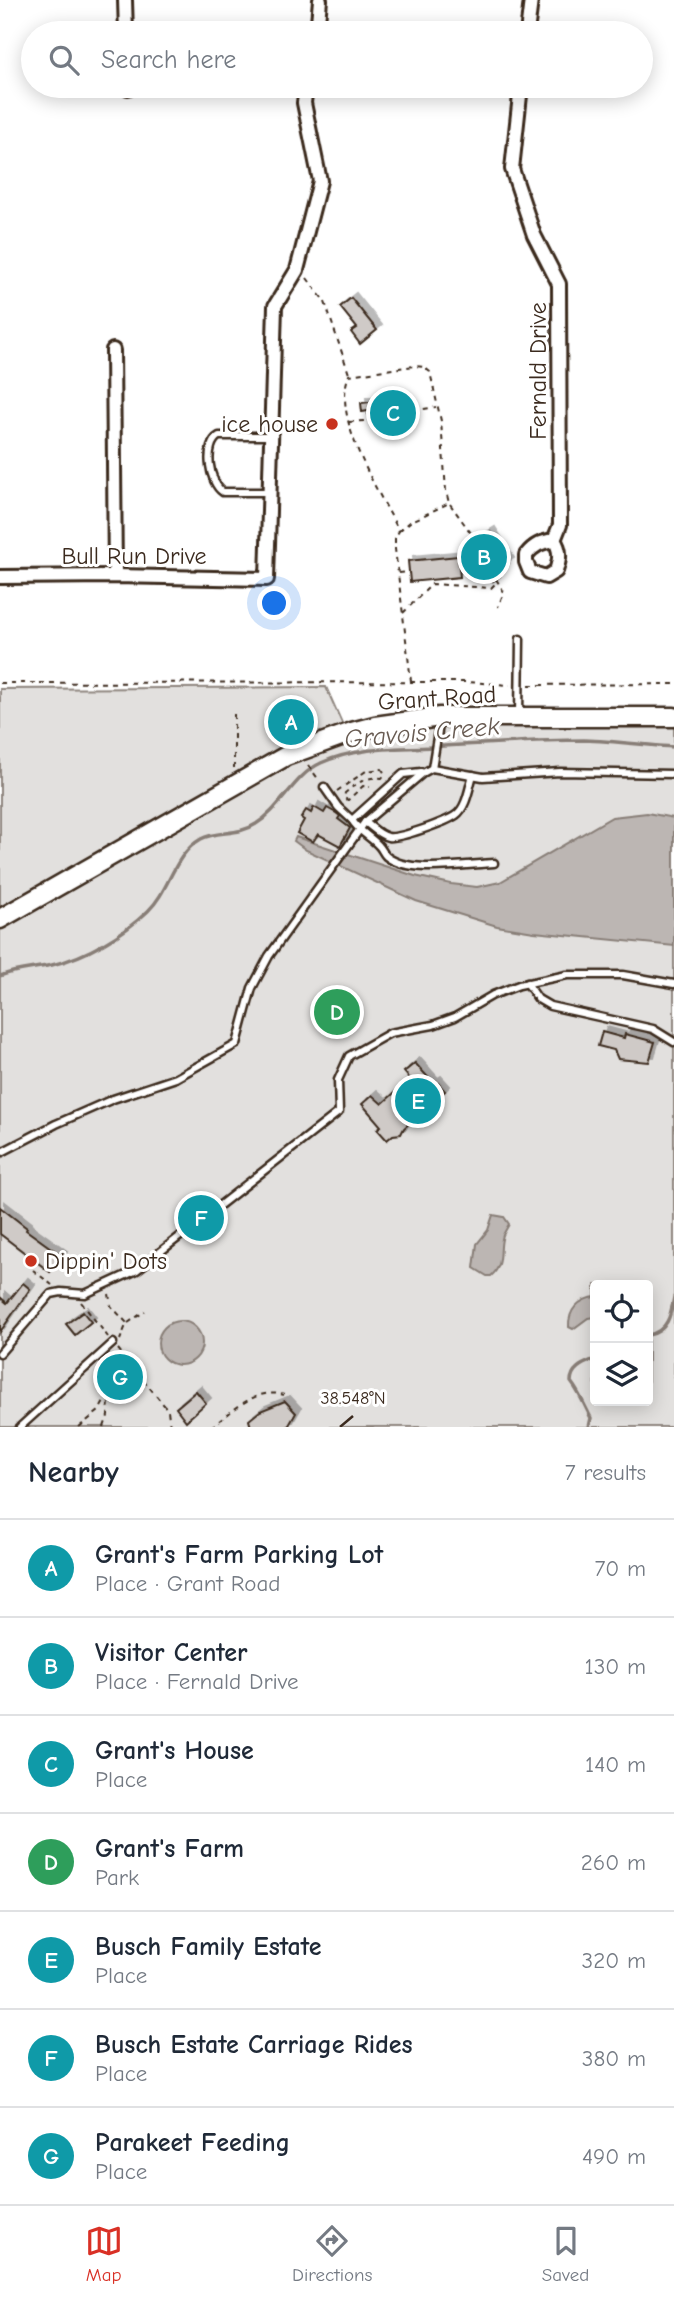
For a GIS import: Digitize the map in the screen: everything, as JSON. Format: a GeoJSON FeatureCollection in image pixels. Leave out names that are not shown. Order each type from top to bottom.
{"type":"FeatureCollection","features":[{"type":"Feature","properties":{"kind":"street"},"geometry":{"type":"LineString","coordinates":[[125,0],[126,21]]}},
{"type":"Feature","properties":{"kind":"street"},"geometry":{"type":"LineString","coordinates":[[318,21],[320,0]]}},
{"type":"Feature","properties":{"kind":"street"},"geometry":{"type":"LineString","coordinates":[[528,21],[531,0]]}},
{"type":"Feature","properties":{"kind":"street"},"geometry":{"type":"LineString","coordinates":[[270,492],[275,306],[297,271],[320,181],[305,98]]}},
{"type":"Feature","properties":{"kind":"street","name":"Fernald Drive"},"geometry":{"type":"LineString","coordinates":[[520,98],[512,169],[534,235],[559,284],[560,525],[554,540]]}},
{"type":"Feature","properties":{"kind":"street"},"geometry":{"type":"LineString","coordinates":[[113,350],[115,576]]}},
{"type":"Feature","properties":{"kind":"street","name":"Bull Run Drive"},"geometry":{"type":"LineString","coordinates":[[0,576],[267,579],[270,492]]}},
{"type":"Feature","properties":{"kind":"street","name":"Grant Road"},"geometry":{"type":"LineString","coordinates":[[0,919],[286,756],[325,740],[374,726],[439,726],[519,718],[674,717]]}},
{"type":"Feature","properties":{"kind":"lane"},"geometry":{"type":"LineString","coordinates":[[270,492],[223,492],[212,481],[210,462],[211,444],[213,439],[219,436],[271,436]]}},
{"type":"Feature","properties":{"kind":"lane"},"geometry":{"type":"LineString","coordinates":[[519,718],[520,639]]}},
{"type":"Feature","properties":{"kind":"lane"},"geometry":{"type":"LineString","coordinates":[[0,1153],[113,1099],[176,1078],[237,1044],[252,988],[269,956],[365,822],[402,789],[429,770],[435,755],[439,726]]}},
{"type":"Feature","properties":{"kind":"lane"},"geometry":{"type":"LineString","coordinates":[[352,820],[403,774],[429,770],[483,777],[560,772],[674,774]]}},
{"type":"Feature","properties":{"kind":"lane"},"geometry":{"type":"LineString","coordinates":[[365,822],[386,836],[394,837],[414,833],[456,815],[463,806],[473,775]]}},
{"type":"Feature","properties":{"kind":"lane"},"geometry":{"type":"LineString","coordinates":[[324,787],[358,831],[379,846],[386,857],[414,866],[441,868],[495,863]]}},
{"type":"Feature","properties":{"kind":"lane"},"geometry":{"type":"LineString","coordinates":[[0,1353],[51,1294],[85,1294],[137,1270],[339,1112],[338,1080],[349,1056],[390,1033],[433,1025],[455,1017],[493,995],[527,983],[567,975],[623,975],[674,984]]}},
{"type":"Feature","properties":{"kind":"lane"},"geometry":{"type":"LineString","coordinates":[[527,983],[538,999],[550,1006],[653,1029],[674,1042]]}},
{"type":"Feature","properties":{"kind":"lane"},"geometry":{"type":"LineString","coordinates":[[20,1427],[113,1343]]}},
{"type":"Feature","properties":{"kind":"path"},"geometry":{"type":"LineString","coordinates":[[297,271],[308,279],[325,302],[349,375],[344,388],[353,439],[399,531]]}},
{"type":"Feature","properties":{"kind":"path"},"geometry":{"type":"LineString","coordinates":[[349,375],[414,366],[430,372],[441,421],[449,503],[476,540]]}},
{"type":"Feature","properties":{"kind":"path"},"geometry":{"type":"LineString","coordinates":[[404,412],[437,407]]}},
{"type":"Feature","properties":{"kind":"path"},"geometry":{"type":"LineString","coordinates":[[367,414],[373,414],[383,420]]}},
{"type":"Feature","properties":{"kind":"path"},"geometry":{"type":"LineString","coordinates":[[349,422],[389,419]]}},
{"type":"Feature","properties":{"kind":"path"},"geometry":{"type":"LineString","coordinates":[[411,682],[395,549],[396,538],[399,531],[410,522],[449,503]]}},
{"type":"Feature","properties":{"kind":"path"},"geometry":{"type":"LineString","coordinates":[[459,566],[468,566]]}},
{"type":"Feature","properties":{"kind":"path"},"geometry":{"type":"LineString","coordinates":[[398,573],[409,572]]}},
{"type":"Feature","properties":{"kind":"path"},"geometry":{"type":"LineString","coordinates":[[403,614],[432,584],[491,588],[497,580],[504,592],[498,607]]}},
{"type":"Feature","properties":{"kind":"path"},"geometry":{"type":"LineString","coordinates":[[0,683],[468,682],[513,685]]}},
{"type":"Feature","properties":{"kind":"path"},"geometry":{"type":"LineString","coordinates":[[529,685],[674,684]]}},
{"type":"Feature","properties":{"kind":"path"},"geometry":{"type":"LineString","coordinates":[[234,714],[235,774]]}},
{"type":"Feature","properties":{"kind":"path"},"geometry":{"type":"LineString","coordinates":[[304,759],[324,787]]}},
{"type":"Feature","properties":{"kind":"path"},"geometry":{"type":"LineString","coordinates":[[330,796],[354,777],[366,771],[382,769],[382,778],[363,779],[345,793],[344,798],[348,800],[363,786],[370,787]]}},
{"type":"Feature","properties":{"kind":"path"},"geometry":{"type":"LineString","coordinates":[[33,1270],[61,1292]]}},
{"type":"Feature","properties":{"kind":"path"},"geometry":{"type":"LineString","coordinates":[[110,1284],[108,1298],[111,1306],[127,1323]]}},
{"type":"Feature","properties":{"kind":"path"},"geometry":{"type":"LineString","coordinates":[[74,1293],[113,1343],[108,1416],[104,1427]]}},
{"type":"Feature","properties":{"kind":"path"},"geometry":{"type":"LineString","coordinates":[[145,1311],[127,1323],[124,1335],[116,1346],[168,1410],[170,1427]]}},
{"type":"Feature","properties":{"kind":"path"},"geometry":{"type":"LineString","coordinates":[[211,1427],[255,1395],[271,1391],[284,1395]]}},
{"type":"Feature","properties":{"kind":"path"},"geometry":{"type":"LineString","coordinates":[[79,1427],[99,1411],[108,1394]]}},
{"type":"Feature","properties":{"kind":"shaded area"},"geometry":{"type":"Polygon","coordinates":[[[326,687],[349,739],[423,724],[674,722],[674,1427],[0,1427],[0,689],[326,687]]]}},
{"type":"Feature","properties":{"kind":"shaded area"},"geometry":{"type":"Polygon","coordinates":[[[647,813],[674,818],[674,946],[497,926],[416,901],[306,850],[294,841],[296,837],[415,876],[477,887],[500,882],[612,817],[647,813]]]}},
{"type":"Feature","properties":{"kind":"shaded area"},"geometry":{"type":"Polygon","coordinates":[[[493,1215],[504,1217],[509,1224],[503,1235],[498,1267],[491,1276],[487,1276],[474,1268],[477,1244],[488,1230],[493,1215]]]}},
{"type":"Feature","properties":{"kind":"shaded area"},"geometry":{"type":"Polygon","coordinates":[[[590,1298],[590,1318],[573,1329],[569,1327],[570,1315],[584,1300],[590,1298]]]}},
{"type":"Feature","properties":{"kind":"shaded area"},"geometry":{"type":"Polygon","coordinates":[[[180,1321],[189,1322],[196,1327],[201,1334],[201,1352],[196,1359],[189,1364],[180,1365],[171,1364],[164,1359],[159,1352],[158,1343],[159,1334],[164,1327],[171,1322],[180,1321]]]}},
{"type":"Feature","properties":{"kind":"building"},"geometry":{"type":"Polygon","coordinates":[[[351,298],[377,330],[360,344],[351,332],[357,328],[340,307],[351,298]]]}},
{"type":"Feature","properties":{"kind":"building"},"geometry":{"type":"Polygon","coordinates":[[[402,400],[405,430],[391,432],[388,414],[381,415],[380,409],[362,412],[361,403],[402,400]]]}},
{"type":"Feature","properties":{"kind":"building"},"geometry":{"type":"Polygon","coordinates":[[[490,532],[509,563],[497,570],[500,576],[493,581],[489,575],[478,582],[459,551],[490,532]]]}},
{"type":"Feature","properties":{"kind":"building"},"geometry":{"type":"Polygon","coordinates":[[[458,556],[460,577],[410,582],[408,561],[458,556]]]}},
{"type":"Feature","properties":{"kind":"building"},"geometry":{"type":"Polygon","coordinates":[[[314,807],[324,813],[327,808],[336,813],[340,816],[338,819],[350,828],[340,846],[318,834],[313,842],[297,833],[306,810],[311,813],[314,807]]]}},
{"type":"Feature","properties":{"kind":"building"},"geometry":{"type":"Polygon","coordinates":[[[602,1032],[624,1038],[625,1034],[655,1042],[649,1062],[618,1059],[614,1050],[598,1046],[602,1032]]]}},
{"type":"Feature","properties":{"kind":"building"},"geometry":{"type":"Polygon","coordinates":[[[415,1063],[433,1083],[436,1081],[445,1091],[436,1105],[416,1106],[421,1113],[401,1134],[393,1135],[387,1140],[377,1129],[381,1126],[362,1104],[372,1095],[382,1104],[410,1079],[404,1072],[415,1063]]]}},
{"type":"Feature","properties":{"kind":"building"},"geometry":{"type":"Polygon","coordinates":[[[0,1207],[62,1256],[50,1272],[0,1234],[0,1207]]]}},
{"type":"Feature","properties":{"kind":"building"},"geometry":{"type":"Polygon","coordinates":[[[23,1283],[30,1289],[0,1332],[0,1297],[7,1303],[23,1283]]]}},
{"type":"Feature","properties":{"kind":"building"},"geometry":{"type":"Polygon","coordinates":[[[83,1312],[91,1322],[75,1335],[66,1324],[83,1312]]]}},
{"type":"Feature","properties":{"kind":"building"},"geometry":{"type":"Polygon","coordinates":[[[196,1391],[206,1403],[186,1421],[176,1408],[196,1391]]]}},
{"type":"Feature","properties":{"kind":"building"},"geometry":{"type":"Polygon","coordinates":[[[285,1401],[296,1413],[288,1427],[251,1427],[249,1420],[260,1411],[285,1401]]]}},
{"type":"Feature","properties":{"kind":"waterway","name":"Gravois Creek"},"geometry":{"type":"LineString","coordinates":[[0,976],[65,961],[116,937],[155,903],[178,863],[192,846],[207,836],[242,830],[256,824],[273,810],[311,769],[334,758],[375,750],[546,741],[584,740],[674,747]]}},
{"type":"Feature","properties":{"kind":"waterway"},"geometry":{"type":"LineString","coordinates":[[653,1334],[664,1326],[670,1316],[674,1297]]}},
{"type":"Feature","properties":{"kind":"waterway"},"geometry":{"type":"LineString","coordinates":[[589,1427],[591,1418],[571,1382],[575,1370],[590,1361]]}},
{"type":"Feature","properties":{"kind":"place","name":"Grant's House"},"geometry":{"type":"Point","coordinates":[393,413]}},
{"type":"Feature","properties":{"kind":"place","name":"ice house"},"geometry":{"type":"Point","coordinates":[332,424]}},
{"type":"Feature","properties":{"kind":"place","name":"Visitor Center"},"geometry":{"type":"Point","coordinates":[484,557]}},
{"type":"Feature","properties":{"kind":"place","name":"Grant's Farm Parking Lot"},"geometry":{"type":"Point","coordinates":[291,722]}},
{"type":"Feature","properties":{"kind":"place","name":"Grant's Farm"},"geometry":{"type":"Point","coordinates":[337,1012]}},
{"type":"Feature","properties":{"kind":"place","name":"Busch Family Estate"},"geometry":{"type":"Point","coordinates":[418,1101]}},
{"type":"Feature","properties":{"kind":"place","name":"Busch Estate Carriage Rides"},"geometry":{"type":"Point","coordinates":[201,1218]}},
{"type":"Feature","properties":{"kind":"place","name":"Dippin' Dots"},"geometry":{"type":"Point","coordinates":[31,1261]}},
{"type":"Feature","properties":{"kind":"place","name":"Parakeet Feeding"},"geometry":{"type":"Point","coordinates":[120,1377]}}]}
